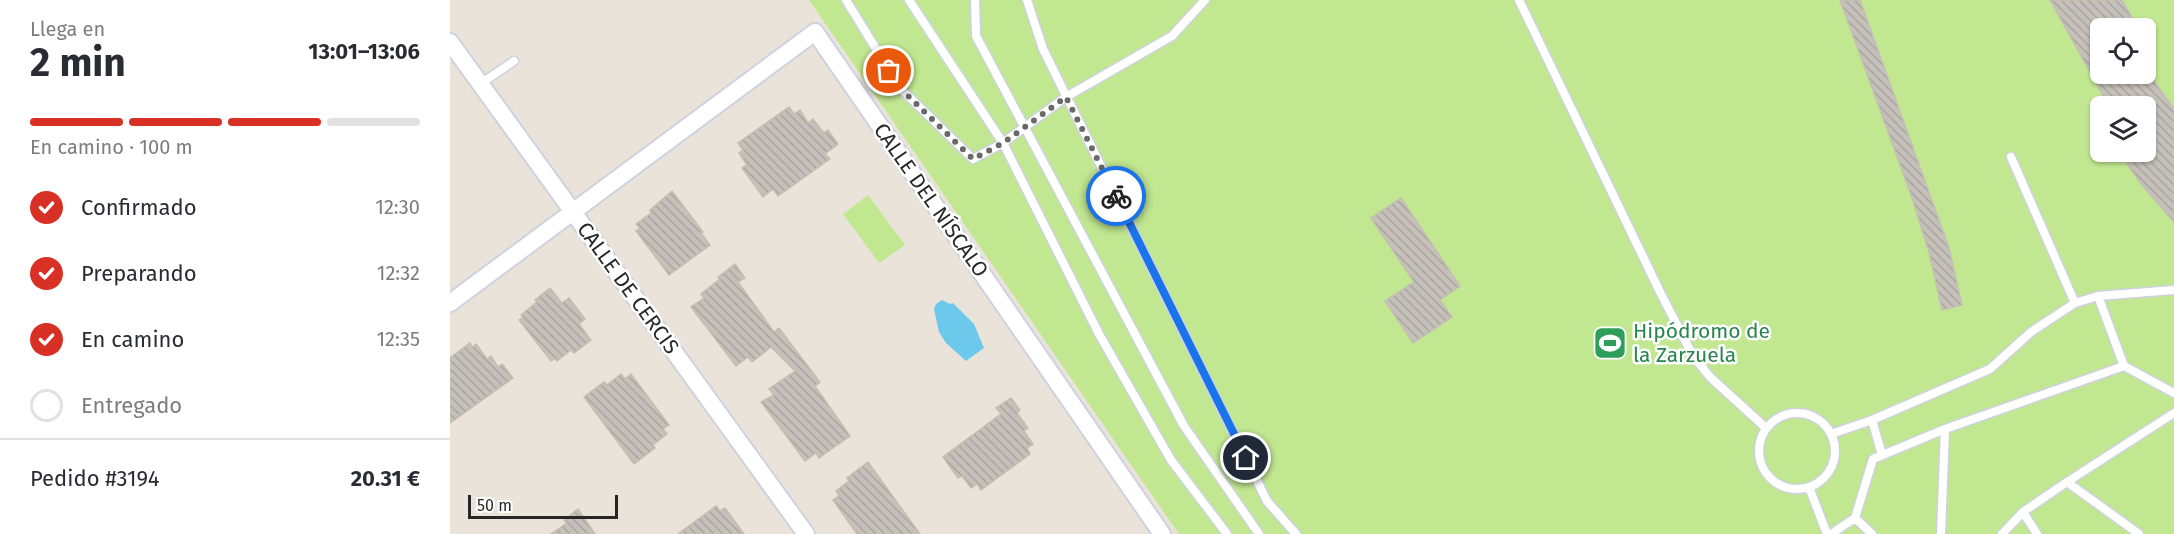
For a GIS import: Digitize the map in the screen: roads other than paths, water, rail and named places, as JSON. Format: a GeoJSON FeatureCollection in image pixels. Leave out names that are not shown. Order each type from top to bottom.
{"type":"FeatureCollection","features":[{"type":"Feature","properties":{"kind":"street","name":"CALLE DEL NÍSCALO"},"geometry":{"type":"LineString","coordinates":[[450,303],[815,32],[1162,534]]}},
{"type":"Feature","properties":{"kind":"street","name":"CALLE DE CERCIS"},"geometry":{"type":"LineString","coordinates":[[450,42],[806,534]]}},
{"type":"Feature","properties":{"kind":"lane"},"geometry":{"type":"LineString","coordinates":[[846,0],[900,88],[973,159],[1003,143],[1066,97],[1172,36],[1205,0]]}},
{"type":"Feature","properties":{"kind":"lane"},"geometry":{"type":"LineString","coordinates":[[909,0],[1003,143],[1099,334],[1171,459],[1227,534]]}},
{"type":"Feature","properties":{"kind":"lane"},"geometry":{"type":"LineString","coordinates":[[975,0],[976,36],[1184,426],[1259,534]]}},
{"type":"Feature","properties":{"kind":"lane"},"geometry":{"type":"LineString","coordinates":[[1027,0],[1043,49],[1066,97],[1268,501],[1296,534]]}},
{"type":"Feature","properties":{"kind":"lane"},"geometry":{"type":"LineString","coordinates":[[1519,0],[1693,356],[1710,377],[1766,428]]}},
{"type":"Feature","properties":{"kind":"lane"},"geometry":{"type":"LineString","coordinates":[[480,84],[514,61]]}},
{"type":"Feature","properties":{"kind":"lane"},"geometry":{"type":"LineString","coordinates":[[2011,157],[2075,303]]}},
{"type":"Feature","properties":{"kind":"lane"},"geometry":{"type":"LineString","coordinates":[[1831,434],[1872,420],[1990,369],[2031,332],[2075,303],[2098,296],[2174,290]]}},
{"type":"Feature","properties":{"kind":"lane"},"geometry":{"type":"LineString","coordinates":[[2098,296],[2124,366],[2174,393]]}},
{"type":"Feature","properties":{"kind":"lane"},"geometry":{"type":"LineString","coordinates":[[1831,534],[1856,519],[1873,459],[1945,429],[2124,366]]}},
{"type":"Feature","properties":{"kind":"lane"},"geometry":{"type":"LineString","coordinates":[[1800,412],[1818,420],[1831,434],[1834,459],[1829,471],[1820,481],[1809,487],[1795,489],[1781,486],[1770,478],[1762,467],[1758,454],[1760,440],[1766,428],[1775,419],[1800,412]]}},
{"type":"Feature","properties":{"kind":"lane"},"geometry":{"type":"LineString","coordinates":[[2002,534],[2023,512],[2174,413]]}},
{"type":"Feature","properties":{"kind":"lane"},"geometry":{"type":"LineString","coordinates":[[1872,420],[1882,455]]}},
{"type":"Feature","properties":{"kind":"lane"},"geometry":{"type":"LineString","coordinates":[[1941,534],[1945,429]]}},
{"type":"Feature","properties":{"kind":"lane"},"geometry":{"type":"LineString","coordinates":[[2067,482],[2139,534]]}},
{"type":"Feature","properties":{"kind":"lane"},"geometry":{"type":"LineString","coordinates":[[1809,487],[1827,534]]}},
{"type":"Feature","properties":{"kind":"lane"},"geometry":{"type":"LineString","coordinates":[[2023,512],[2037,534]]}},
{"type":"Feature","properties":{"kind":"lane"},"geometry":{"type":"LineString","coordinates":[[1856,519],[1872,534]]}},
{"type":"Feature","properties":{"kind":"water"},"geometry":{"type":"Polygon","coordinates":[[[942,300],[953,303],[974,324],[984,348],[966,361],[946,343],[939,332],[934,309],[936,304],[942,300]]]}},
{"type":"Feature","properties":{"kind":"place","name":"Hipódromo de la Zarzuela"},"geometry":{"type":"Point","coordinates":[1610,343]}}]}
